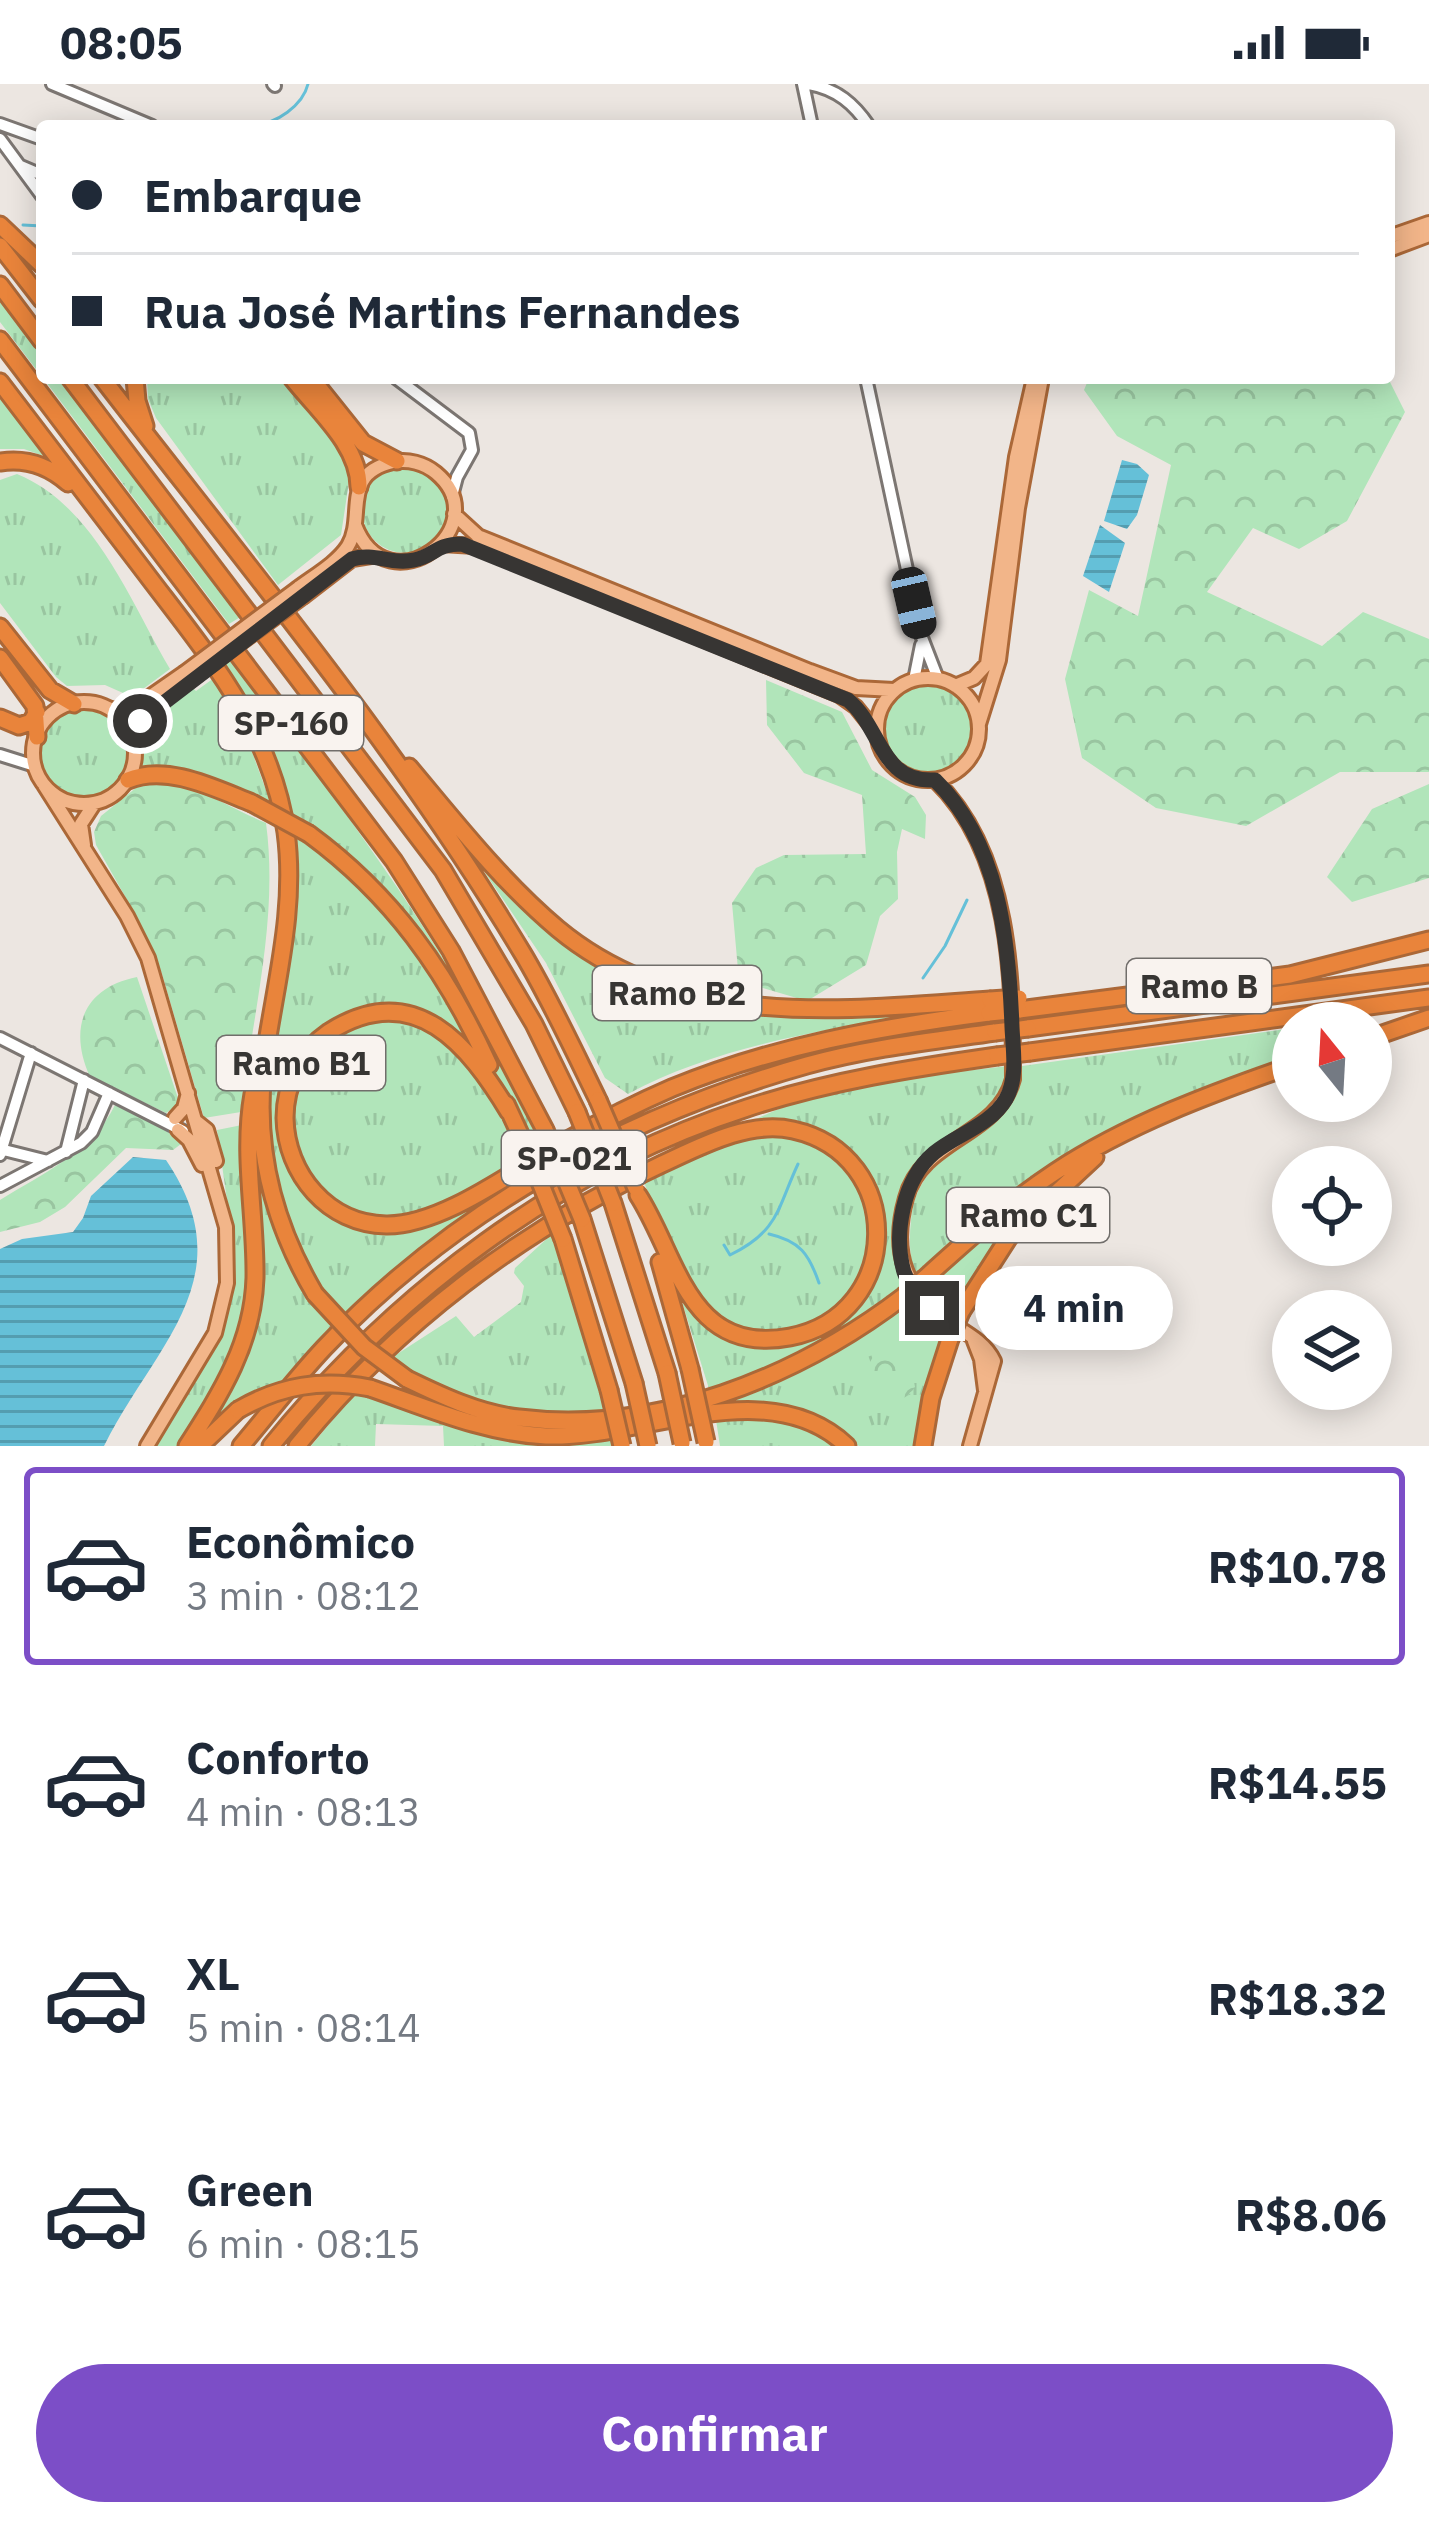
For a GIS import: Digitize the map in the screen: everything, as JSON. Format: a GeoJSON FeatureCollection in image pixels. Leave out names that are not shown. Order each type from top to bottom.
{"type":"FeatureCollection","features":[{"type":"Feature","properties":{"kind":"highway"},"geometry":{"type":"LineString","coordinates":[[0,225],[36,259]]}},
{"type":"Feature","properties":{"kind":"highway"},"geometry":{"type":"LineString","coordinates":[[0,246],[36,292]]}},
{"type":"Feature","properties":{"kind":"highway"},"geometry":{"type":"LineString","coordinates":[[0,285],[36,332]]}},
{"type":"Feature","properties":{"kind":"highway","name":"SP-160"},"geometry":{"type":"LineString","coordinates":[[0,340],[394,861],[452,951],[545,1130],[582,1220],[634,1383],[648,1446]]}},
{"type":"Feature","properties":{"kind":"highway"},"geometry":{"type":"LineString","coordinates":[[0,382],[226,681],[264,749],[286,831],[289,872],[288,914],[265,1056],[262,1138],[268,1190],[293,1256],[315,1294],[364,1347],[407,1379],[471,1407],[516,1418],[593,1420],[656,1410],[745,1386],[842,1339],[904,1296],[1022,1195],[1118,1137],[1196,1100],[1272,1073]]}},
{"type":"Feature","properties":{"kind":"highway","name":"SP-160"},"geometry":{"type":"LineString","coordinates":[[75,384],[443,870],[533,1024],[577,1112],[613,1203],[668,1373],[683,1445]]}},
{"type":"Feature","properties":{"kind":"highway"},"geometry":{"type":"LineString","coordinates":[[107,384],[352,702],[484,892],[555,1011],[598,1100],[637,1191],[688,1298],[715,1322],[749,1336],[778,1339],[825,1325],[852,1302],[873,1264],[877,1246],[874,1208],[859,1174],[844,1157],[792,1130],[760,1129],[679,1156],[606,1192],[508,1251],[400,1335],[297,1446]]}},
{"type":"Feature","properties":{"kind":"highway"},"geometry":{"type":"LineString","coordinates":[[136,384],[150,440]]}},
{"type":"Feature","properties":{"kind":"highway"},"geometry":{"type":"LineString","coordinates":[[297,384],[352,454],[359,487]]}},
{"type":"Feature","properties":{"kind":"highway"},"geometry":{"type":"LineString","coordinates":[[316,384],[362,442],[397,461]]}},
{"type":"Feature","properties":{"kind":"highway"},"geometry":{"type":"LineString","coordinates":[[0,461],[44,466],[93,505]]}},
{"type":"Feature","properties":{"kind":"highway"},"geometry":{"type":"LineString","coordinates":[[0,627],[50,690],[74,704]]}},
{"type":"Feature","properties":{"kind":"highway"},"geometry":{"type":"LineString","coordinates":[[0,658],[37,712],[35,743]]}},
{"type":"Feature","properties":{"kind":"highway","name":"Ramo B2"},"geometry":{"type":"LineString","coordinates":[[352,702],[532,906],[561,932],[627,974],[695,997],[783,1010],[990,1006],[1108,996]]}},
{"type":"Feature","properties":{"kind":"highway"},"geometry":{"type":"LineString","coordinates":[[0,718],[19,726],[31,722],[37,712]]}},
{"type":"Feature","properties":{"kind":"highway"},"geometry":{"type":"LineString","coordinates":[[128,780],[149,773],[169,775],[252,802],[309,834],[381,893],[406,923],[463,1014],[525,1145],[563,1239],[622,1446]]}},
{"type":"Feature","properties":{"kind":"highway","name":"Ramo B"},"geometry":{"type":"LineString","coordinates":[[1108,996],[1290,975],[1429,940]]}},
{"type":"Feature","properties":{"kind":"highway","name":"SP-021"},"geometry":{"type":"LineString","coordinates":[[242,1446],[325,1347],[408,1270],[467,1224],[576,1157],[673,1110],[809,1064],[893,1046],[1429,974]]}},
{"type":"Feature","properties":{"kind":"highway","name":"SP-021"},"geometry":{"type":"LineString","coordinates":[[271,1446],[343,1363],[456,1262],[514,1221],[586,1180],[662,1141],[746,1108],[850,1080],[997,1056],[1429,998]]}},
{"type":"Feature","properties":{"kind":"highway","name":"Ramo B1"},"geometry":{"type":"LineString","coordinates":[[509,1112],[479,1064],[451,1035],[417,1018],[383,1014],[344,1024],[316,1043],[297,1070],[285,1112],[290,1154],[313,1191],[358,1221],[394,1225],[433,1216],[627,1108],[712,1073],[858,1032],[990,1006]]}},
{"type":"Feature","properties":{"kind":"highway"},"geometry":{"type":"LineString","coordinates":[[1392,1030],[1429,1018]]}},
{"type":"Feature","properties":{"kind":"highway"},"geometry":{"type":"LineString","coordinates":[[187,1446],[226,1385],[250,1314],[255,1274],[249,1127],[256,1077],[265,1056]]}},
{"type":"Feature","properties":{"kind":"highway","name":"Ramo C1"},"geometry":{"type":"LineString","coordinates":[[922,1446],[931,1399],[961,1312],[1009,1237],[1118,1137]]}},
{"type":"Feature","properties":{"kind":"highway"},"geometry":{"type":"LineString","coordinates":[[637,1191],[690,1369],[707,1444]]}},
{"type":"Feature","properties":{"kind":"highway"},"geometry":{"type":"LineString","coordinates":[[200,1446],[238,1410],[294,1386],[326,1382],[370,1388],[474,1425],[523,1434],[600,1434],[766,1410],[812,1422],[847,1446]]}},
{"type":"Feature","properties":{"kind":"main road"},"geometry":{"type":"LineString","coordinates":[[1395,236],[1429,223]]}},
{"type":"Feature","properties":{"kind":"main road"},"geometry":{"type":"LineString","coordinates":[[1395,248],[1429,236]]}},
{"type":"Feature","properties":{"kind":"main road"},"geometry":{"type":"LineString","coordinates":[[955,686],[974,678],[987,664],[1016,457],[1036,384]]}},
{"type":"Feature","properties":{"kind":"main road"},"geometry":{"type":"LineString","coordinates":[[442,544],[475,546],[839,695],[856,706],[876,732],[881,752],[895,769],[914,779],[935,780],[961,768],[977,744],[999,660],[1037,384]]}},
{"type":"Feature","properties":{"kind":"main road"},"geometry":{"type":"LineString","coordinates":[[397,461],[435,471],[452,496],[454,514],[442,544],[412,561],[378,555],[363,542],[355,525],[353,506],[359,487],[369,475],[397,461]]}},
{"type":"Feature","properties":{"kind":"main road"},"geometry":{"type":"LineString","coordinates":[[454,514],[478,536],[810,671],[856,688],[894,690]]}},
{"type":"Feature","properties":{"kind":"main road"},"geometry":{"type":"LineString","coordinates":[[301,592],[344,551],[355,525]]}},
{"type":"Feature","properties":{"kind":"main road"},"geometry":{"type":"LineString","coordinates":[[133,738],[143,716],[187,677],[352,559],[378,555]]}},
{"type":"Feature","properties":{"kind":"main road"},"geometry":{"type":"LineString","coordinates":[[112,710],[138,705],[187,677]]}},
{"type":"Feature","properties":{"kind":"main road"},"geometry":{"type":"LineString","coordinates":[[876,732],[880,709],[894,690],[914,680],[938,679],[955,686],[971,702],[979,724]]}},
{"type":"Feature","properties":{"kind":"main road"},"geometry":{"type":"LineString","coordinates":[[44,784],[70,802],[95,803],[115,794],[128,780],[135,760],[133,738],[125,723],[112,710],[93,703],[74,704],[51,715],[35,743],[35,766],[44,784],[88,856],[127,916],[148,958],[197,1124],[206,1129],[212,1147],[213,1180]]}},
{"type":"Feature","properties":{"kind":"main road"},"geometry":{"type":"LineString","coordinates":[[960,806],[961,768]]}},
{"type":"Feature","properties":{"kind":"main road"},"geometry":{"type":"LineString","coordinates":[[935,780],[960,806],[983,859],[1004,924],[1010,965],[1013,1079],[1009,1095],[996,1112],[933,1154],[918,1171],[905,1200],[901,1236],[903,1266],[911,1285],[932,1308],[989,1351],[994,1364],[970,1446]]}},
{"type":"Feature","properties":{"kind":"main road"},"geometry":{"type":"LineString","coordinates":[[88,856],[81,824],[95,803]]}},
{"type":"Feature","properties":{"kind":"main road"},"geometry":{"type":"LineString","coordinates":[[147,1446],[205,1354],[223,1306],[228,1240],[213,1180],[172,1122],[184,1108],[188,1092]]}},
{"type":"Feature","properties":{"kind":"main road"},"geometry":{"type":"LineString","coordinates":[[969,1335],[980,1355],[984,1401]]}},
{"type":"Feature","properties":{"kind":"main road"},"geometry":{"type":"LineString","coordinates":[[980,1355],[994,1364]]}},
{"type":"Feature","properties":{"kind":"street"},"geometry":{"type":"LineString","coordinates":[[52,84],[83,90],[140,120]]}},
{"type":"Feature","properties":{"kind":"street"},"geometry":{"type":"LineString","coordinates":[[811,120],[806,84],[833,91],[854,104],[865,120]]}},
{"type":"Feature","properties":{"kind":"street"},"geometry":{"type":"LineString","coordinates":[[0,124],[36,138]]}},
{"type":"Feature","properties":{"kind":"street"},"geometry":{"type":"LineString","coordinates":[[0,139],[36,188]]}},
{"type":"Feature","properties":{"kind":"street"},"geometry":{"type":"LineString","coordinates":[[18,164],[36,172]]}},
{"type":"Feature","properties":{"kind":"street"},"geometry":{"type":"LineString","coordinates":[[404,384],[469,433],[472,450],[452,496]]}},
{"type":"Feature","properties":{"kind":"street"},"geometry":{"type":"LineString","coordinates":[[867,384],[921,635],[938,679]]}},
{"type":"Feature","properties":{"kind":"street"},"geometry":{"type":"LineString","coordinates":[[435,471],[462,459],[466,444],[460,426]]}},
{"type":"Feature","properties":{"kind":"street"},"geometry":{"type":"LineString","coordinates":[[914,680],[921,635]]}},
{"type":"Feature","properties":{"kind":"street"},"geometry":{"type":"LineString","coordinates":[[18,760],[35,743]]}},
{"type":"Feature","properties":{"kind":"street"},"geometry":{"type":"LineString","coordinates":[[0,754],[35,766]]}},
{"type":"Feature","properties":{"kind":"street"},"geometry":{"type":"LineString","coordinates":[[0,1038],[172,1122],[197,1124]]}},
{"type":"Feature","properties":{"kind":"street"},"geometry":{"type":"LineString","coordinates":[[31,1053],[1,1151],[47,1161]]}},
{"type":"Feature","properties":{"kind":"street"},"geometry":{"type":"LineString","coordinates":[[66,1152],[84,1080]]}},
{"type":"Feature","properties":{"kind":"street"},"geometry":{"type":"LineString","coordinates":[[0,1186],[66,1152],[92,1132],[109,1094]]}},
{"type":"Feature","properties":{"kind":"green space"},"geometry":{"type":"Polygon","coordinates":[[[0,299],[36,345],[36,369],[0,322],[0,299]]]}},
{"type":"Feature","properties":{"kind":"green space"},"geometry":{"type":"Polygon","coordinates":[[[48,384],[66,384],[242,616],[229,624],[48,384]]]}},
{"type":"Feature","properties":{"kind":"green space"},"geometry":{"type":"Polygon","coordinates":[[[147,384],[289,384],[349,461],[341,535],[278,585],[156,418],[147,384]]]}},
{"type":"Feature","properties":{"kind":"green space"},"geometry":{"type":"Polygon","coordinates":[[[1086,384],[1391,384],[1405,412],[1347,521],[1299,549],[1253,528],[1207,592],[1322,646],[1363,612],[1429,639],[1429,772],[1340,772],[1246,826],[1156,808],[1082,758],[1065,679],[1089,590],[1138,616],[1171,465],[1117,436],[1084,390],[1086,384]]]}},
{"type":"Feature","properties":{"kind":"green space"},"geometry":{"type":"Polygon","coordinates":[[[0,395],[49,458],[24,449],[0,449],[0,395]]]}},
{"type":"Feature","properties":{"kind":"green space"},"geometry":{"type":"Polygon","coordinates":[[[405,467],[435,480],[448,510],[435,540],[405,553],[375,540],[362,510],[375,480],[405,467]]]}},
{"type":"Feature","properties":{"kind":"green space"},"geometry":{"type":"Polygon","coordinates":[[[17,474],[68,508],[89,531],[124,586],[170,669],[139,692],[123,693],[105,685],[67,686],[0,603],[0,480],[17,474]]]}},
{"type":"Feature","properties":{"kind":"green space"},"geometry":{"type":"Polygon","coordinates":[[[231,660],[359,833],[439,952],[509,1077],[539,1143],[533,1146],[436,961],[305,824],[289,814],[267,741],[224,665],[231,660]]]}},
{"type":"Feature","properties":{"kind":"green space"},"geometry":{"type":"Polygon","coordinates":[[[214,678],[239,716],[271,804],[207,781],[141,767],[149,725],[193,688],[196,691],[214,678]]]}},
{"type":"Feature","properties":{"kind":"green space"},"geometry":{"type":"Polygon","coordinates":[[[766,680],[842,712],[872,770],[915,797],[926,815],[925,839],[902,829],[897,852],[898,899],[880,916],[866,965],[807,1001],[739,981],[732,903],[756,868],[784,855],[866,854],[862,795],[804,773],[767,725],[766,680]]]}},
{"type":"Feature","properties":{"kind":"green space"},"geometry":{"type":"Polygon","coordinates":[[[928,685],[945,688],[959,698],[969,712],[969,746],[959,760],[945,770],[928,773],[911,770],[897,760],[887,746],[884,729],[887,712],[897,698],[911,688],[928,685]]]}},
{"type":"Feature","properties":{"kind":"green space"},"geometry":{"type":"Polygon","coordinates":[[[84,706],[116,720],[130,752],[116,784],[84,798],[52,784],[38,752],[52,720],[84,706]]]}},
{"type":"Feature","properties":{"kind":"green space"},"geometry":{"type":"Polygon","coordinates":[[[142,783],[193,790],[266,823],[267,932],[241,1112],[204,1118],[162,974],[139,921],[96,845],[94,832],[101,816],[142,783]]]}},
{"type":"Feature","properties":{"kind":"green space"},"geometry":{"type":"Polygon","coordinates":[[[1429,784],[1429,878],[1352,902],[1327,877],[1372,809],[1429,784]]]}},
{"type":"Feature","properties":{"kind":"green space"},"geometry":{"type":"Polygon","coordinates":[[[456,830],[608,965],[657,994],[697,1006],[786,1017],[959,1010],[747,1048],[628,1094],[605,1078],[546,963],[456,830]]]}},
{"type":"Feature","properties":{"kind":"green space"},"geometry":{"type":"Polygon","coordinates":[[[298,836],[354,878],[402,930],[442,987],[474,1050],[437,1022],[355,1017],[289,1078],[288,1153],[297,1182],[322,1207],[348,1223],[401,1230],[453,1212],[526,1168],[528,1173],[447,1229],[341,1319],[323,1298],[274,1196],[266,1085],[293,841],[298,836]]]}},
{"type":"Feature","properties":{"kind":"green space"},"geometry":{"type":"Polygon","coordinates":[[[137,977],[178,1098],[166,1113],[90,1077],[83,1059],[80,1042],[85,1013],[104,990],[137,977]]]}},
{"type":"Feature","properties":{"kind":"green space"},"geometry":{"type":"Polygon","coordinates":[[[394,1020],[419,1026],[459,1052],[488,1090],[521,1157],[442,1208],[387,1223],[328,1203],[296,1160],[289,1106],[303,1067],[331,1037],[354,1026],[394,1020]]]}},
{"type":"Feature","properties":{"kind":"green space"},"geometry":{"type":"Polygon","coordinates":[[[1272,1031],[1272,1066],[1140,1120],[916,1277],[910,1235],[917,1193],[947,1156],[1003,1113],[1016,1093],[1022,1066],[1272,1031]]]}},
{"type":"Feature","properties":{"kind":"green space"},"geometry":{"type":"Polygon","coordinates":[[[1008,1066],[1002,1091],[989,1109],[934,1149],[917,1166],[904,1191],[896,1241],[906,1288],[812,1348],[710,1392],[682,1302],[702,1321],[726,1334],[785,1346],[821,1336],[850,1315],[872,1285],[883,1250],[883,1213],[870,1178],[843,1147],[798,1125],[748,1123],[842,1090],[1008,1066]]]}},
{"type":"Feature","properties":{"kind":"green space"},"geometry":{"type":"Polygon","coordinates":[[[115,1105],[158,1123],[181,1144],[173,1150],[126,1148],[65,1207],[40,1222],[0,1232],[0,1200],[80,1149],[115,1105]]]}},
{"type":"Feature","properties":{"kind":"green space"},"geometry":{"type":"Polygon","coordinates":[[[247,1124],[249,1278],[240,1338],[225,1376],[181,1446],[153,1446],[206,1362],[229,1297],[232,1235],[217,1130],[247,1124]]]}},
{"type":"Feature","properties":{"kind":"green space"},"geometry":{"type":"Polygon","coordinates":[[[777,1135],[817,1147],[845,1170],[863,1201],[869,1235],[864,1268],[847,1298],[819,1320],[761,1330],[726,1321],[698,1297],[670,1249],[643,1180],[725,1144],[777,1135]]]}},
{"type":"Feature","properties":{"kind":"green space"},"geometry":{"type":"Polygon","coordinates":[[[255,1154],[282,1245],[331,1327],[279,1384],[212,1427],[207,1425],[248,1343],[255,1154]]]}},
{"type":"Feature","properties":{"kind":"green space"},"geometry":{"type":"Polygon","coordinates":[[[1065,1174],[1002,1237],[955,1315],[925,1289],[992,1228],[1065,1174]]]}},
{"type":"Feature","properties":{"kind":"green space"},"geometry":{"type":"Polygon","coordinates":[[[552,1234],[606,1412],[549,1417],[492,1407],[388,1360],[456,1316],[474,1337],[521,1302],[524,1286],[515,1268],[552,1234]]]}},
{"type":"Feature","properties":{"kind":"green space"},"geometry":{"type":"Polygon","coordinates":[[[916,1299],[949,1328],[916,1446],[859,1446],[816,1417],[781,1406],[714,1411],[712,1401],[818,1360],[916,1299]]]}},
{"type":"Feature","properties":{"kind":"green space"},"geometry":{"type":"Polygon","coordinates":[[[888,1349],[907,1363],[915,1387],[903,1399],[886,1402],[876,1391],[869,1364],[875,1353],[888,1349]]]}},
{"type":"Feature","properties":{"kind":"green space"},"geometry":{"type":"Polygon","coordinates":[[[355,1393],[486,1434],[548,1442],[612,1440],[614,1446],[444,1446],[443,1426],[376,1424],[375,1446],[311,1446],[355,1393]]]}},
{"type":"Feature","properties":{"kind":"green space"},"geometry":{"type":"Polygon","coordinates":[[[741,1417],[791,1424],[838,1446],[720,1446],[716,1420],[741,1417]]]}},
{"type":"Feature","properties":{"kind":"water"},"geometry":{"type":"Polygon","coordinates":[[[1122,460],[1137,464],[1149,475],[1137,515],[1127,529],[1104,521],[1122,460]]]}},
{"type":"Feature","properties":{"kind":"water"},"geometry":{"type":"Polygon","coordinates":[[[1100,525],[1125,543],[1109,592],[1083,576],[1100,525]]]}},
{"type":"Feature","properties":{"kind":"water"},"geometry":{"type":"Polygon","coordinates":[[[133,1157],[166,1160],[188,1202],[197,1240],[195,1276],[184,1309],[104,1446],[0,1446],[0,1249],[22,1239],[73,1232],[91,1196],[133,1157]]]}},
{"type":"Feature","properties":{"kind":"waterway"},"geometry":{"type":"LineString","coordinates":[[270,120],[295,106],[308,84]]}},
{"type":"Feature","properties":{"kind":"waterway"},"geometry":{"type":"LineString","coordinates":[[23,225],[36,226]]}},
{"type":"Feature","properties":{"kind":"waterway"},"geometry":{"type":"LineString","coordinates":[[923,978],[967,900]]}},
{"type":"Feature","properties":{"kind":"waterway"},"geometry":{"type":"LineString","coordinates":[[724,1245],[730,1255],[768,1228],[798,1164]]}},
{"type":"Feature","properties":{"kind":"waterway"},"geometry":{"type":"LineString","coordinates":[[769,1234],[802,1250],[819,1283]]}},
{"type":"Feature","properties":{"kind":"route"},"geometry":{"type":"LineString","coordinates":[[140,721],[345,562],[378,555],[412,561],[442,544],[475,546],[848,700],[876,732],[881,752],[895,769],[914,779],[935,780],[960,806],[997,898],[1006,936],[1013,1072],[1009,1095],[979,1126],[928,1159],[914,1177],[904,1208],[904,1272],[932,1308]]}}]}
